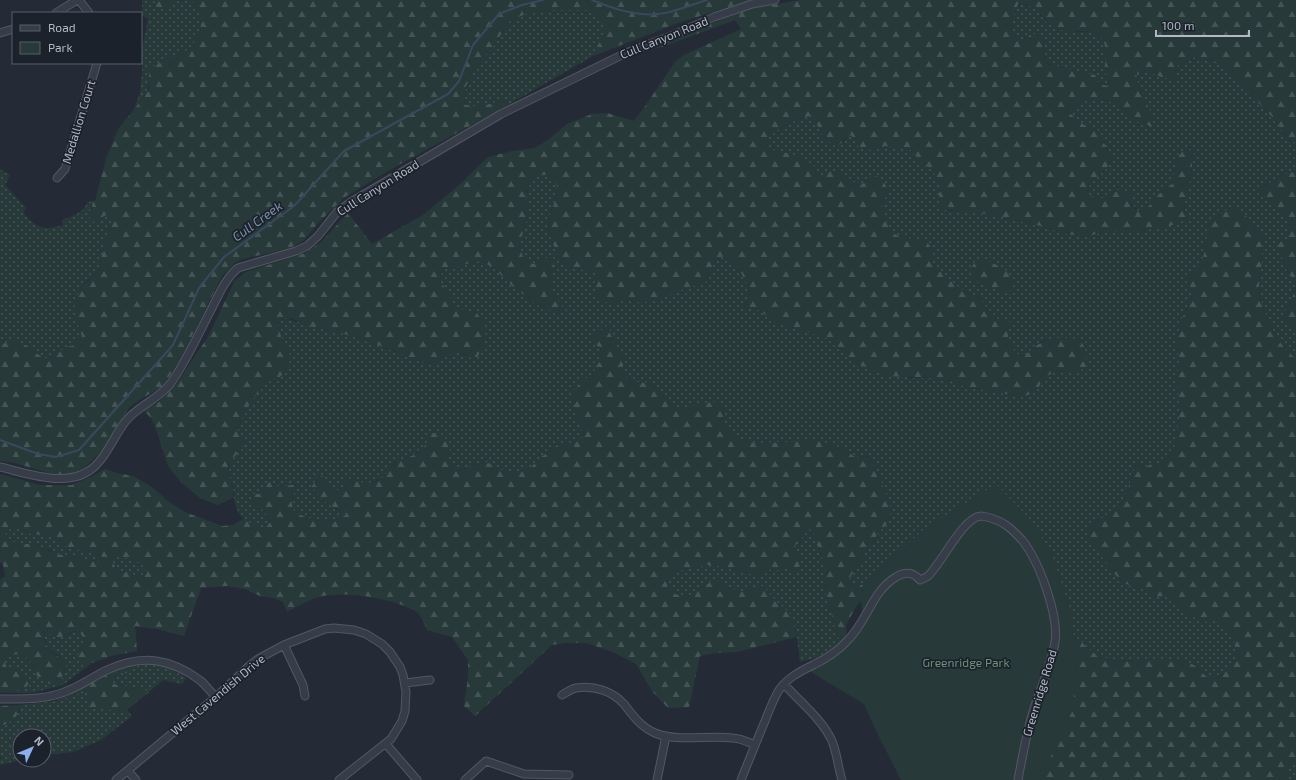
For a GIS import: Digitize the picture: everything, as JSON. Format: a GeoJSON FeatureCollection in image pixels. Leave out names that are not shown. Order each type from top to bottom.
{"type":"FeatureCollection","features":[{"type":"Feature","properties":{"kind":"street"},"geometry":{"type":"LineString","coordinates":[[58,12],[78,0],[88,12]]}},
{"type":"Feature","properties":{"kind":"street","name":"Cull Canyon Road"},"geometry":{"type":"LineString","coordinates":[[0,467],[62,479],[76,477],[88,471],[97,465],[128,418],[157,397],[170,385],[221,290],[231,274],[238,268],[296,252],[307,246],[318,236],[337,212],[351,202],[501,114],[626,53],[671,36],[714,17],[752,4],[775,0]]}},
{"type":"Feature","properties":{"kind":"street"},"geometry":{"type":"LineString","coordinates":[[0,33],[12,29]]}},
{"type":"Feature","properties":{"kind":"street","name":"Medallion Court"},"geometry":{"type":"LineString","coordinates":[[57,178],[65,169],[97,64]]}},
{"type":"Feature","properties":{"kind":"street","name":"Greenridge Road"},"geometry":{"type":"LineString","coordinates":[[741,780],[775,697],[784,684],[796,673],[826,658],[848,641],[855,634],[880,591],[889,582],[907,572],[915,574],[920,580],[927,576],[944,556],[969,521],[981,516],[998,520],[1012,529],[1025,544],[1034,558],[1045,585],[1056,628],[1051,662],[1033,713],[1018,780]]}},
{"type":"Feature","properties":{"kind":"street","name":"West Cavendish Drive"},"geometry":{"type":"LineString","coordinates":[[116,780],[216,697],[249,666],[284,644],[325,629],[334,628],[354,630],[366,634],[382,644],[390,652],[400,667],[405,683],[406,701],[402,722],[391,739],[340,780]]}},
{"type":"Feature","properties":{"kind":"street"},"geometry":{"type":"LineString","coordinates":[[284,644],[303,684],[305,696]]}},
{"type":"Feature","properties":{"kind":"street"},"geometry":{"type":"LineString","coordinates":[[0,699],[22,700],[46,697],[68,691],[107,670],[129,662],[145,660],[167,662],[183,669],[202,682],[216,697]]}},
{"type":"Feature","properties":{"kind":"street"},"geometry":{"type":"LineString","coordinates":[[405,683],[430,680]]}},
{"type":"Feature","properties":{"kind":"street"},"geometry":{"type":"LineString","coordinates":[[784,684],[817,718],[828,733],[835,751],[842,780]]}},
{"type":"Feature","properties":{"kind":"street"},"geometry":{"type":"LineString","coordinates":[[562,694],[575,688],[602,690],[618,699],[638,722],[646,728],[666,736],[732,738],[755,744]]}},
{"type":"Feature","properties":{"kind":"street"},"geometry":{"type":"LineString","coordinates":[[657,780],[666,736]]}},
{"type":"Feature","properties":{"kind":"street"},"geometry":{"type":"LineString","coordinates":[[386,744],[417,780]]}},
{"type":"Feature","properties":{"kind":"street"},"geometry":{"type":"LineString","coordinates":[[465,780],[486,762],[524,774],[570,775]]}},
{"type":"Feature","properties":{"kind":"street"},"geometry":{"type":"LineString","coordinates":[[128,771],[136,780]]}},
{"type":"Feature","properties":{"kind":"green space"},"geometry":{"type":"Polygon","coordinates":[[[142,0],[192,0],[199,8],[202,18],[200,30],[192,47],[183,53],[163,60],[149,70],[147,91],[134,109],[140,93],[142,50],[148,18],[142,16],[142,0]]]}},
{"type":"Feature","properties":{"kind":"green space"},"geometry":{"type":"Polygon","coordinates":[[[155,0],[176,0],[164,9],[156,9],[155,0]]]}},
{"type":"Feature","properties":{"kind":"green space"},"geometry":{"type":"Polygon","coordinates":[[[192,0],[751,0],[678,23],[593,56],[604,35],[604,22],[593,10],[554,10],[530,12],[510,21],[492,48],[479,62],[466,86],[464,104],[469,106],[480,106],[508,101],[506,106],[393,168],[345,197],[319,222],[303,241],[288,249],[242,259],[235,263],[222,276],[183,354],[166,382],[160,388],[130,407],[123,416],[106,447],[84,468],[76,473],[59,476],[11,462],[0,461],[0,345],[14,340],[29,347],[44,359],[56,355],[66,347],[75,345],[82,337],[74,310],[75,300],[83,285],[99,271],[103,248],[112,221],[106,215],[94,222],[89,222],[93,201],[95,201],[106,159],[118,129],[149,89],[149,70],[163,60],[183,53],[192,47],[200,30],[202,18],[199,8],[192,0]]]}},
{"type":"Feature","properties":{"kind":"green space"},"geometry":{"type":"Polygon","coordinates":[[[800,0],[1296,0],[1296,142],[1290,141],[1274,119],[1235,78],[1224,68],[1210,60],[1195,57],[1178,65],[1175,79],[1161,77],[1150,72],[1136,73],[1138,85],[1151,113],[1153,127],[1138,122],[1109,101],[1096,98],[1083,100],[1068,112],[1084,125],[1096,127],[1112,159],[1107,168],[1091,182],[1086,195],[1105,199],[1118,190],[1131,191],[1131,205],[1139,212],[1149,206],[1159,194],[1172,184],[1177,157],[1184,150],[1194,151],[1185,203],[1185,213],[1187,219],[1173,225],[1138,232],[1103,232],[1086,237],[1066,234],[1045,227],[1002,217],[975,212],[958,212],[941,208],[939,195],[940,183],[931,169],[919,160],[911,150],[900,147],[885,146],[873,150],[859,147],[851,135],[836,147],[824,138],[817,125],[809,116],[786,124],[767,139],[768,149],[792,154],[814,166],[818,177],[831,170],[839,173],[860,186],[869,178],[878,176],[887,189],[886,196],[882,204],[884,215],[890,229],[894,234],[906,238],[925,239],[930,246],[933,264],[948,279],[962,290],[979,297],[984,305],[999,320],[1012,322],[1008,338],[1016,354],[1025,356],[1039,344],[1050,339],[1080,339],[1086,354],[1084,369],[1071,372],[1057,371],[1047,376],[1034,393],[1022,397],[954,384],[934,378],[887,376],[856,363],[827,338],[775,322],[759,310],[744,308],[750,290],[737,265],[723,256],[713,263],[706,282],[695,285],[687,291],[677,288],[669,295],[654,301],[638,302],[624,300],[612,303],[600,301],[595,297],[596,273],[589,270],[573,268],[565,264],[556,251],[548,224],[557,193],[556,182],[550,176],[540,176],[532,179],[526,194],[527,219],[519,245],[524,260],[533,264],[541,258],[554,258],[552,282],[553,293],[560,305],[567,312],[556,314],[547,308],[539,306],[512,286],[493,267],[479,261],[444,268],[439,280],[448,291],[453,306],[465,311],[477,313],[483,321],[485,336],[480,353],[475,360],[457,351],[444,357],[438,362],[425,363],[338,332],[309,326],[293,319],[282,317],[278,325],[282,340],[291,357],[287,370],[280,377],[270,379],[252,400],[241,420],[237,431],[245,446],[228,465],[233,489],[233,498],[217,505],[200,498],[181,482],[168,466],[155,426],[151,418],[143,410],[159,402],[176,385],[209,335],[235,280],[246,272],[305,253],[321,242],[348,213],[372,244],[423,215],[458,186],[488,157],[512,151],[535,148],[548,140],[567,124],[592,114],[607,113],[634,121],[675,62],[684,55],[741,29],[735,20],[662,47],[641,51],[749,9],[800,0]],[[1019,2],[1013,17],[1011,33],[1020,44],[1031,34],[1041,34],[1047,64],[1095,75],[1099,83],[1107,86],[1110,80],[1104,71],[1106,53],[1104,41],[1100,36],[1089,31],[1074,32],[1054,27],[1048,23],[1034,8],[1019,2]]]}},
{"type":"Feature","properties":{"kind":"green space"},"geometry":{"type":"Polygon","coordinates":[[[1019,2],[1035,8],[1048,24],[1076,32],[1091,31],[1101,36],[1107,48],[1106,58],[1110,80],[1107,86],[1062,67],[1047,64],[1041,34],[1031,34],[1020,44],[1011,33],[1013,17],[1019,2]]]}},
{"type":"Feature","properties":{"kind":"green space"},"geometry":{"type":"Polygon","coordinates":[[[554,10],[593,10],[604,22],[604,35],[593,56],[506,106],[508,101],[481,106],[464,105],[466,86],[479,62],[492,48],[510,21],[530,12],[554,10]]]}},
{"type":"Feature","properties":{"kind":"green space"},"geometry":{"type":"Polygon","coordinates":[[[1195,57],[1210,60],[1224,68],[1274,119],[1290,141],[1296,142],[1296,171],[1282,175],[1256,191],[1273,207],[1285,215],[1291,230],[1287,239],[1278,241],[1286,269],[1296,285],[1290,303],[1282,317],[1296,329],[1296,359],[1285,349],[1273,332],[1262,305],[1259,286],[1262,261],[1261,249],[1264,237],[1256,231],[1249,219],[1230,207],[1207,226],[1207,237],[1203,258],[1187,276],[1192,296],[1181,321],[1177,340],[1179,361],[1177,380],[1180,407],[1177,440],[1172,454],[1159,464],[1144,467],[1137,462],[1122,502],[1109,514],[1090,523],[1088,535],[1112,572],[1126,584],[1145,590],[1149,597],[1166,596],[1177,603],[1188,614],[1220,620],[1234,642],[1237,659],[1219,678],[1207,677],[1194,665],[1180,659],[1119,661],[1099,657],[1082,642],[1072,637],[924,529],[863,585],[847,582],[877,535],[889,521],[891,509],[884,488],[870,456],[857,458],[837,446],[787,442],[755,443],[737,438],[724,423],[724,412],[697,404],[685,411],[675,406],[659,392],[652,383],[633,382],[623,376],[623,357],[609,332],[614,320],[593,338],[600,347],[602,359],[596,366],[577,421],[585,436],[577,442],[559,444],[530,468],[517,472],[501,470],[487,462],[457,471],[448,462],[424,448],[394,463],[384,477],[365,484],[348,478],[343,487],[336,491],[320,475],[311,487],[335,509],[348,513],[341,518],[321,521],[308,518],[294,512],[291,500],[298,484],[279,487],[270,481],[261,494],[251,494],[253,503],[264,511],[271,521],[266,529],[254,526],[244,520],[235,505],[229,465],[234,457],[245,446],[237,431],[252,400],[270,379],[280,377],[287,347],[282,340],[278,325],[282,317],[322,329],[338,332],[425,363],[438,362],[444,357],[457,351],[465,356],[477,313],[465,311],[453,306],[448,291],[439,280],[444,268],[479,261],[493,267],[512,286],[539,306],[547,308],[556,314],[567,312],[556,299],[551,286],[554,258],[541,258],[533,264],[524,260],[519,245],[527,219],[526,194],[532,179],[542,175],[552,177],[556,182],[557,187],[557,193],[548,224],[551,239],[556,251],[565,264],[573,268],[590,270],[597,273],[595,286],[612,303],[624,300],[638,302],[654,301],[669,295],[677,288],[687,291],[695,285],[706,282],[713,263],[723,256],[737,265],[750,290],[744,308],[759,310],[775,322],[827,338],[856,363],[910,378],[934,378],[954,384],[1022,397],[1034,393],[1047,376],[1057,371],[1071,372],[1080,339],[1044,340],[1036,345],[1025,356],[1016,354],[1008,341],[1007,331],[999,320],[984,305],[979,297],[962,290],[933,264],[930,246],[925,239],[910,239],[891,233],[884,220],[882,204],[887,195],[869,178],[860,186],[839,173],[818,177],[814,166],[768,149],[767,139],[787,124],[810,116],[824,138],[843,142],[851,135],[859,147],[873,150],[885,146],[900,147],[911,150],[919,160],[931,169],[940,183],[939,195],[946,210],[975,212],[1002,217],[1045,227],[1066,234],[1086,237],[1103,232],[1138,232],[1187,219],[1185,199],[1191,177],[1194,151],[1184,150],[1177,157],[1172,184],[1159,194],[1149,206],[1139,212],[1118,190],[1105,199],[1086,195],[1091,182],[1107,168],[1112,159],[1096,128],[1084,125],[1068,112],[1083,100],[1096,98],[1109,101],[1123,110],[1151,113],[1138,85],[1136,73],[1150,72],[1161,77],[1174,79],[1178,65],[1195,57]]]}},
{"type":"Feature","properties":{"kind":"green space"},"geometry":{"type":"Polygon","coordinates":[[[0,169],[10,175],[5,185],[26,208],[23,213],[32,222],[40,227],[50,228],[63,225],[62,220],[77,214],[86,206],[88,202],[93,201],[90,212],[94,222],[106,215],[112,221],[103,248],[99,271],[83,284],[78,324],[82,337],[75,345],[66,347],[56,355],[44,359],[29,347],[0,345],[0,169]]]}},
{"type":"Feature","properties":{"kind":"green space"},"geometry":{"type":"Polygon","coordinates":[[[1296,171],[1296,285],[1284,264],[1278,241],[1287,239],[1291,229],[1285,215],[1273,207],[1256,191],[1282,175],[1296,171]]]}},
{"type":"Feature","properties":{"kind":"green space"},"geometry":{"type":"Polygon","coordinates":[[[1230,207],[1240,211],[1249,219],[1256,231],[1264,237],[1261,249],[1262,261],[1259,286],[1262,305],[1273,332],[1285,349],[1296,359],[1296,763],[1288,770],[1285,780],[1004,780],[1072,637],[1082,642],[1099,657],[1119,661],[1180,659],[1194,665],[1207,677],[1219,678],[1237,659],[1234,642],[1220,620],[1202,622],[1188,614],[1177,603],[1166,596],[1149,597],[1145,590],[1126,584],[1112,572],[1087,535],[1090,523],[1109,514],[1122,502],[1137,462],[1144,467],[1159,464],[1172,454],[1177,440],[1180,407],[1177,380],[1179,361],[1177,340],[1181,321],[1192,296],[1187,276],[1203,258],[1207,237],[1207,226],[1230,207]]]}},
{"type":"Feature","properties":{"kind":"green space"},"geometry":{"type":"Polygon","coordinates":[[[987,260],[1006,270],[1014,285],[1011,290],[1006,292],[1000,291],[979,283],[973,278],[971,269],[975,261],[987,260]]]}},
{"type":"Feature","properties":{"kind":"green space"},"geometry":{"type":"Polygon","coordinates":[[[1296,287],[1296,329],[1282,317],[1290,303],[1296,287]]]}},
{"type":"Feature","properties":{"kind":"green space"},"geometry":{"type":"Polygon","coordinates":[[[615,319],[609,332],[623,357],[623,376],[633,382],[652,383],[659,392],[675,406],[685,411],[697,404],[719,401],[724,412],[724,423],[737,438],[755,443],[817,440],[837,446],[857,458],[870,456],[884,488],[891,509],[889,521],[877,535],[847,582],[863,585],[861,600],[846,625],[847,640],[838,638],[825,591],[826,568],[813,531],[806,527],[801,542],[795,545],[801,564],[795,574],[786,567],[779,570],[765,569],[756,577],[746,572],[735,571],[722,566],[707,565],[672,572],[668,579],[667,586],[675,594],[688,597],[703,586],[717,581],[736,591],[749,590],[758,585],[763,587],[792,616],[797,637],[737,652],[715,653],[700,656],[689,707],[668,708],[652,691],[636,664],[613,652],[586,643],[565,643],[552,645],[475,716],[464,706],[468,677],[468,660],[452,637],[427,630],[417,612],[407,607],[381,599],[367,596],[338,594],[315,598],[287,612],[283,602],[274,598],[260,596],[245,589],[227,586],[201,588],[184,636],[157,629],[135,626],[137,651],[111,656],[92,663],[84,664],[78,659],[79,649],[85,640],[78,630],[59,638],[42,631],[50,651],[67,661],[66,668],[59,683],[51,684],[44,682],[36,675],[32,664],[23,655],[11,654],[4,661],[7,668],[16,669],[25,673],[29,683],[25,689],[0,693],[0,580],[5,576],[3,565],[0,562],[0,474],[40,485],[71,485],[93,476],[105,469],[133,476],[152,487],[169,502],[185,512],[222,526],[233,525],[243,519],[265,529],[271,521],[264,511],[253,503],[250,494],[261,494],[270,481],[279,487],[298,484],[291,500],[294,512],[314,520],[334,520],[341,518],[348,513],[336,509],[327,503],[311,487],[321,475],[336,491],[343,487],[348,478],[372,483],[381,479],[395,463],[421,450],[431,433],[440,433],[451,444],[448,462],[458,471],[470,466],[487,462],[501,470],[517,472],[530,468],[540,458],[559,444],[577,442],[585,435],[577,421],[572,391],[578,387],[581,378],[592,378],[596,366],[602,359],[600,347],[593,344],[593,338],[615,319]],[[10,529],[5,534],[7,538],[17,544],[29,544],[42,547],[56,554],[99,562],[102,556],[67,547],[57,538],[28,533],[19,529],[10,529]],[[118,556],[113,561],[116,571],[127,572],[137,577],[147,573],[143,565],[131,559],[118,556]]]}},
{"type":"Feature","properties":{"kind":"green space","name":"Greenridge Park"},"geometry":{"type":"Polygon","coordinates":[[[996,484],[1030,519],[1052,554],[1070,608],[1076,652],[1073,710],[1058,738],[1043,780],[901,780],[864,704],[806,669],[813,667],[863,625],[861,600],[863,585],[924,529],[996,484]]]}},
{"type":"Feature","properties":{"kind":"green space"},"geometry":{"type":"Polygon","coordinates":[[[806,527],[813,531],[826,568],[825,591],[838,638],[847,640],[816,658],[800,662],[797,637],[792,616],[763,587],[758,585],[749,590],[736,591],[717,581],[703,586],[688,597],[675,594],[667,586],[668,579],[672,572],[707,565],[722,566],[756,576],[765,569],[779,570],[795,545],[801,542],[806,527]]]}},
{"type":"Feature","properties":{"kind":"green space"},"geometry":{"type":"Polygon","coordinates":[[[10,529],[19,529],[28,533],[57,538],[67,547],[102,556],[99,562],[56,554],[50,550],[29,544],[17,544],[7,538],[5,534],[10,529]]]}},
{"type":"Feature","properties":{"kind":"green space"},"geometry":{"type":"Polygon","coordinates":[[[118,556],[131,559],[143,565],[147,573],[137,577],[127,572],[116,571],[112,561],[118,556]]]}},
{"type":"Feature","properties":{"kind":"green space"},"geometry":{"type":"Polygon","coordinates":[[[78,630],[85,640],[79,649],[84,664],[92,663],[63,685],[32,693],[7,693],[25,689],[16,669],[7,669],[3,661],[11,654],[23,655],[32,664],[36,675],[59,683],[66,669],[60,656],[53,652],[48,646],[42,631],[59,638],[78,630]]]}},
{"type":"Feature","properties":{"kind":"green space"},"geometry":{"type":"Polygon","coordinates":[[[153,664],[168,667],[186,678],[182,684],[163,680],[149,692],[140,688],[121,686],[111,683],[120,673],[128,673],[131,669],[126,667],[153,664]]]}},
{"type":"Feature","properties":{"kind":"green space"},"geometry":{"type":"Polygon","coordinates":[[[126,667],[132,669],[128,673],[120,673],[111,683],[121,686],[140,688],[149,692],[127,710],[122,712],[101,707],[90,707],[89,693],[81,693],[56,701],[71,691],[109,673],[126,667]]]}},
{"type":"Feature","properties":{"kind":"green space"},"geometry":{"type":"Polygon","coordinates":[[[81,693],[89,693],[90,707],[120,711],[127,710],[132,716],[101,740],[73,752],[52,754],[52,728],[12,728],[12,762],[0,765],[0,759],[2,758],[0,756],[0,726],[6,725],[19,712],[20,705],[56,701],[81,693]]]}},
{"type":"Feature","properties":{"kind":"green space"},"geometry":{"type":"Polygon","coordinates":[[[20,705],[18,713],[14,719],[0,726],[0,706],[20,705]]]}},
{"type":"Feature","properties":{"kind":"green space"},"geometry":{"type":"Polygon","coordinates":[[[1296,763],[1296,780],[1285,780],[1288,770],[1296,763]]]}},
{"type":"Feature","properties":{"kind":"waterway","name":"Cull Creek"},"geometry":{"type":"LineString","coordinates":[[0,440],[38,454],[56,457],[79,450],[173,345],[199,288],[224,257],[294,206],[344,151],[448,94],[459,81],[473,45],[499,14],[522,5],[543,0]]}},
{"type":"Feature","properties":{"kind":"waterway","name":"Cull Creek"},"geometry":{"type":"LineString","coordinates":[[592,0],[627,12],[646,14],[665,13],[707,0]]}}]}
